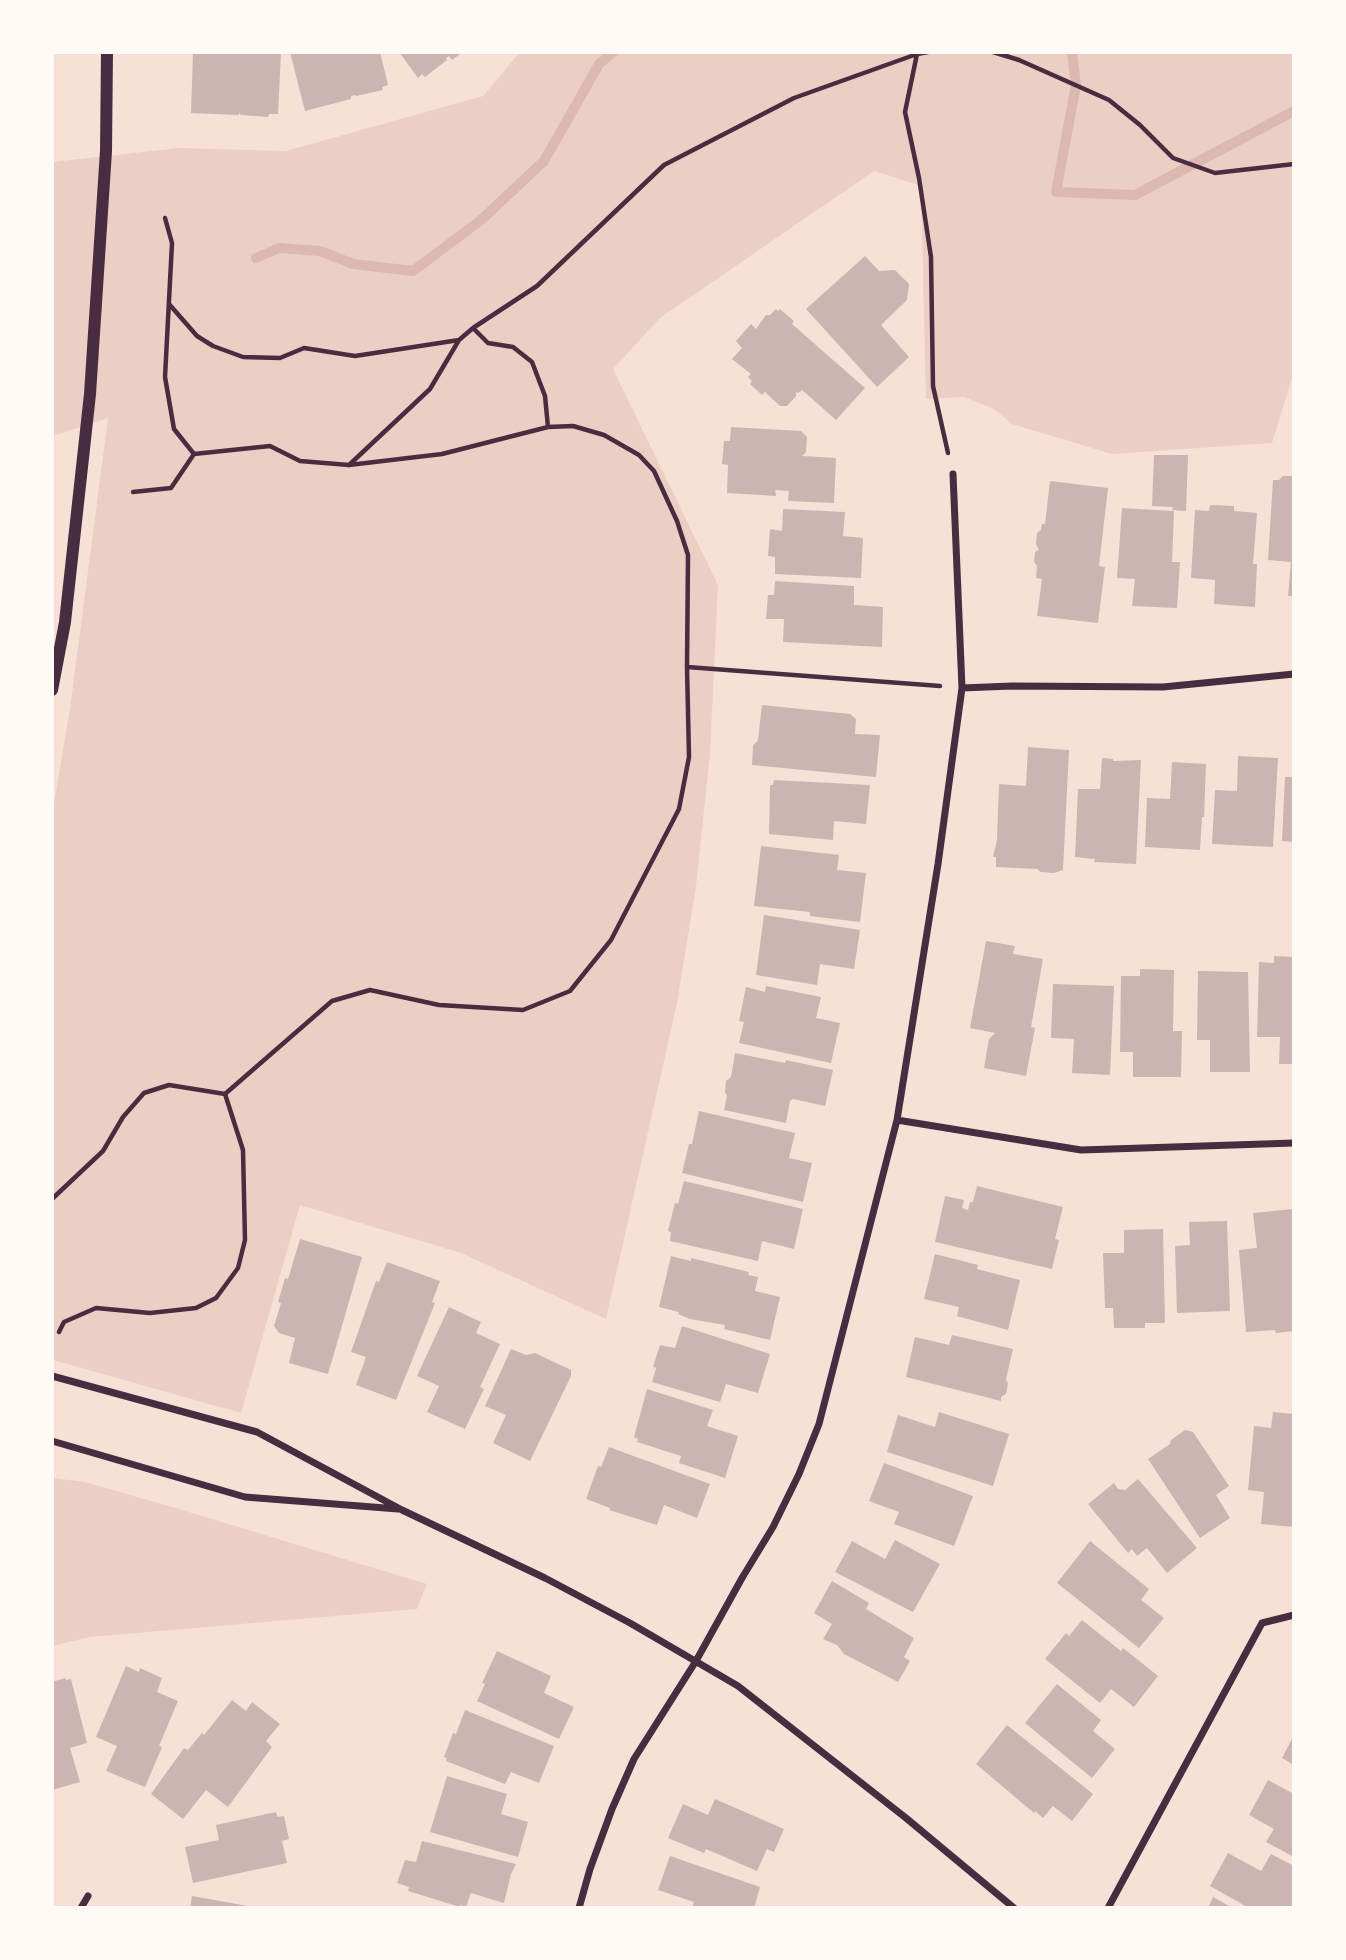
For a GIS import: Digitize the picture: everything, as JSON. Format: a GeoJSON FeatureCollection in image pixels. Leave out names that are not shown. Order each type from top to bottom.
{"type":"FeatureCollection","features":[{"type":"Feature","properties":{"kind":"street"},"geometry":{"type":"LineString","coordinates":[[52,690],[65,622],[90,394],[106,151],[107,52]]}},
{"type":"Feature","properties":{"kind":"street"},"geometry":{"type":"LineString","coordinates":[[579,1908],[612,1809],[634,1759],[696,1661],[741,1578],[773,1527],[799,1474],[819,1424],[897,1120],[938,864],[962,688],[953,474]]}},
{"type":"Feature","properties":{"kind":"street"},"geometry":{"type":"LineString","coordinates":[[962,688],[1163,687],[1293,674]]}},
{"type":"Feature","properties":{"kind":"street"},"geometry":{"type":"LineString","coordinates":[[897,1120],[1081,1150],[1293,1143]]}},
{"type":"Feature","properties":{"kind":"street"},"geometry":{"type":"LineString","coordinates":[[52,1376],[257,1432],[402,1510],[545,1578],[630,1623],[738,1686],[1014,1908]]}},
{"type":"Feature","properties":{"kind":"street"},"geometry":{"type":"LineString","coordinates":[[52,1441],[245,1497],[402,1510]]}},
{"type":"Feature","properties":{"kind":"street"},"geometry":{"type":"LineString","coordinates":[[1108,1908],[1262,1623],[1293,1615]]}},
{"type":"Feature","properties":{"kind":"street"},"geometry":{"type":"LineString","coordinates":[[81,1908],[88,1896]]}},
{"type":"Feature","properties":{"kind":"path"},"geometry":{"type":"LineString","coordinates":[[349,465],[430,389],[459,340],[537,286],[664,164],[794,98],[928,52]]}},
{"type":"Feature","properties":{"kind":"path"},"geometry":{"type":"LineString","coordinates":[[993,52],[1019,60],[1109,100],[1140,125],[1173,158],[1215,173],[1293,164]]}},
{"type":"Feature","properties":{"kind":"path"},"geometry":{"type":"LineString","coordinates":[[917,54],[905,113],[919,178],[931,257],[933,386],[953,474]]}},
{"type":"Feature","properties":{"kind":"path"},"geometry":{"type":"LineString","coordinates":[[164,218],[173,243],[165,377],[174,429],[194,454]]}},
{"type":"Feature","properties":{"kind":"path"},"geometry":{"type":"LineString","coordinates":[[169,304],[197,336],[213,346],[243,357],[280,358],[304,348],[355,356],[459,340]]}},
{"type":"Feature","properties":{"kind":"path"},"geometry":{"type":"LineString","coordinates":[[474,328],[488,343],[513,347],[532,362],[545,396],[548,427]]}},
{"type":"Feature","properties":{"kind":"path"},"geometry":{"type":"LineString","coordinates":[[52,1199],[103,1151],[123,1117],[144,1093],[169,1085],[225,1094],[332,1002],[370,990],[439,1004],[523,1010],[570,991],[611,940],[678,809],[689,757],[688,555],[677,521],[654,471],[639,455],[604,435],[573,426],[548,427],[442,454],[349,465],[300,461],[270,446],[194,454],[171,488],[133,492]]}},
{"type":"Feature","properties":{"kind":"path"},"geometry":{"type":"LineString","coordinates":[[687,667],[962,688]]}},
{"type":"Feature","properties":{"kind":"path"},"geometry":{"type":"LineString","coordinates":[[59,1332],[64,1322],[96,1308],[150,1313],[196,1308],[216,1298],[238,1268],[245,1240],[243,1150],[225,1094]]}},
{"type":"Feature","properties":{"kind":"shaded area"},"geometry":{"type":"Polygon","coordinates":[[[519,53],[1293,53],[1293,375],[1272,443],[1112,454],[1012,424],[994,409],[964,397],[926,399],[921,186],[874,171],[660,318],[613,369],[718,585],[710,754],[696,886],[677,1003],[606,1319],[461,1253],[300,1205],[241,1413],[53,1360],[53,809],[70,709],[108,418],[53,436],[52,162],[179,148],[286,151],[483,96],[519,53]]]}},
{"type":"Feature","properties":{"kind":"shaded area"},"geometry":{"type":"Polygon","coordinates":[[[53,1478],[85,1482],[427,1584],[417,1609],[90,1637],[53,1646],[53,1478]]]}},
{"type":"Feature","properties":{"kind":"building"},"geometry":{"type":"Polygon","coordinates":[[[193,52],[281,52],[278,114],[269,114],[268,117],[239,113],[191,113],[193,52]]]}},
{"type":"Feature","properties":{"kind":"building"},"geometry":{"type":"Polygon","coordinates":[[[290,52],[380,52],[388,85],[382,87],[383,90],[351,96],[351,99],[305,111],[290,52]]]}},
{"type":"Feature","properties":{"kind":"building"},"geometry":{"type":"Polygon","coordinates":[[[399,52],[463,52],[452,60],[449,56],[425,77],[422,74],[418,78],[399,52]]]}},
{"type":"Feature","properties":{"kind":"building"},"geometry":{"type":"Polygon","coordinates":[[[865,256],[879,271],[895,270],[909,284],[907,300],[881,325],[909,357],[877,387],[806,309],[865,256]]]}},
{"type":"Feature","properties":{"kind":"building"},"geometry":{"type":"Polygon","coordinates":[[[780,309],[794,321],[792,324],[865,388],[836,420],[802,390],[796,392],[796,396],[787,406],[780,406],[765,392],[762,395],[750,384],[752,381],[748,377],[751,374],[732,359],[742,348],[736,341],[751,324],[756,329],[766,315],[780,309]]]}},
{"type":"Feature","properties":{"kind":"building"},"geometry":{"type":"Polygon","coordinates":[[[731,427],[801,431],[807,437],[806,452],[802,456],[836,458],[834,503],[788,501],[789,491],[775,490],[776,496],[727,493],[728,465],[722,464],[724,441],[730,441],[731,427]]]}},
{"type":"Feature","properties":{"kind":"building"},"geometry":{"type":"Polygon","coordinates":[[[1154,455],[1188,455],[1186,511],[1152,506],[1154,455]]]}},
{"type":"Feature","properties":{"kind":"building"},"geometry":{"type":"Polygon","coordinates":[[[1283,476],[1294,476],[1294,596],[1288,596],[1291,562],[1268,560],[1273,480],[1279,480],[1283,476]]]}},
{"type":"Feature","properties":{"kind":"building"},"geometry":{"type":"Polygon","coordinates":[[[1050,481],[1108,488],[1099,566],[1105,567],[1098,623],[1037,616],[1042,579],[1036,578],[1037,566],[1034,562],[1035,552],[1039,550],[1036,544],[1037,533],[1042,524],[1045,524],[1050,481]]]}},
{"type":"Feature","properties":{"kind":"building"},"geometry":{"type":"Polygon","coordinates":[[[1210,505],[1234,506],[1234,511],[1257,513],[1253,564],[1257,564],[1255,607],[1214,604],[1215,580],[1191,578],[1195,510],[1209,511],[1210,505]]]}},
{"type":"Feature","properties":{"kind":"building"},"geometry":{"type":"Polygon","coordinates":[[[1122,508],[1174,511],[1172,562],[1180,562],[1177,608],[1132,606],[1135,579],[1117,578],[1122,508]]]}},
{"type":"Feature","properties":{"kind":"building"},"geometry":{"type":"Polygon","coordinates":[[[783,509],[845,512],[843,536],[863,538],[861,578],[775,574],[775,557],[768,556],[770,529],[782,531],[783,509]]]}},
{"type":"Feature","properties":{"kind":"building"},"geometry":{"type":"Polygon","coordinates":[[[775,581],[854,586],[854,605],[883,607],[882,647],[783,642],[784,619],[766,619],[768,595],[774,595],[775,581]]]}},
{"type":"Feature","properties":{"kind":"building"},"geometry":{"type":"Polygon","coordinates":[[[762,705],[850,714],[856,719],[855,734],[880,735],[876,777],[752,765],[753,746],[758,740],[762,705]]]}},
{"type":"Feature","properties":{"kind":"building"},"geometry":{"type":"Polygon","coordinates":[[[1028,747],[1069,750],[1063,870],[1054,873],[1037,869],[996,867],[996,857],[993,857],[997,840],[999,784],[1026,786],[1028,747]]]}},
{"type":"Feature","properties":{"kind":"building"},"geometry":{"type":"Polygon","coordinates":[[[1238,756],[1278,758],[1273,847],[1212,844],[1215,790],[1237,791],[1238,756]]]}},
{"type":"Feature","properties":{"kind":"building"},"geometry":{"type":"Polygon","coordinates":[[[1102,758],[1113,761],[1141,760],[1136,864],[1094,862],[1095,859],[1075,857],[1078,789],[1100,789],[1102,758]]]}},
{"type":"Feature","properties":{"kind":"building"},"geometry":{"type":"Polygon","coordinates":[[[1172,762],[1206,764],[1200,850],[1145,847],[1147,798],[1170,799],[1172,762]]]}},
{"type":"Feature","properties":{"kind":"building"},"geometry":{"type":"Polygon","coordinates":[[[1285,777],[1294,777],[1294,842],[1282,841],[1285,777]]]}},
{"type":"Feature","properties":{"kind":"building"},"geometry":{"type":"Polygon","coordinates":[[[774,780],[870,785],[866,824],[834,821],[833,840],[769,834],[770,785],[773,785],[774,780]]]}},
{"type":"Feature","properties":{"kind":"building"},"geometry":{"type":"Polygon","coordinates":[[[761,846],[839,855],[837,870],[866,873],[860,922],[810,916],[810,912],[754,906],[761,846]]]}},
{"type":"Feature","properties":{"kind":"building"},"geometry":{"type":"Polygon","coordinates":[[[764,915],[860,930],[854,969],[820,964],[817,985],[756,975],[764,915]]]}},
{"type":"Feature","properties":{"kind":"building"},"geometry":{"type":"Polygon","coordinates":[[[986,941],[1015,946],[1013,954],[1043,959],[1026,1076],[984,1068],[989,1039],[995,1033],[970,1028],[986,941]]]}},
{"type":"Feature","properties":{"kind":"building"},"geometry":{"type":"Polygon","coordinates":[[[1274,956],[1294,957],[1294,1064],[1279,1064],[1280,1037],[1257,1037],[1259,962],[1274,963],[1274,956]]]}},
{"type":"Feature","properties":{"kind":"building"},"geometry":{"type":"Polygon","coordinates":[[[1140,969],[1174,970],[1173,1031],[1182,1031],[1181,1077],[1133,1077],[1133,1052],[1120,1052],[1121,976],[1140,976],[1140,969]]]}},
{"type":"Feature","properties":{"kind":"building"},"geometry":{"type":"Polygon","coordinates":[[[1198,971],[1248,972],[1250,1072],[1210,1072],[1210,1040],[1197,1040],[1198,971]]]}},
{"type":"Feature","properties":{"kind":"building"},"geometry":{"type":"Polygon","coordinates":[[[1053,984],[1114,986],[1110,1075],[1072,1073],[1074,1039],[1051,1038],[1053,984]]]}},
{"type":"Feature","properties":{"kind":"building"},"geometry":{"type":"Polygon","coordinates":[[[766,986],[821,997],[816,1018],[840,1023],[831,1063],[739,1043],[744,1022],[739,1021],[746,987],[765,992],[766,986]]]}},
{"type":"Feature","properties":{"kind":"building"},"geometry":{"type":"Polygon","coordinates":[[[735,1053],[833,1070],[825,1106],[793,1099],[790,1101],[786,1123],[724,1110],[726,1081],[731,1077],[735,1053]]]}},
{"type":"Feature","properties":{"kind":"building"},"geometry":{"type":"Polygon","coordinates":[[[699,1111],[795,1133],[789,1158],[812,1163],[803,1202],[682,1173],[699,1111]]]}},
{"type":"Feature","properties":{"kind":"building"},"geometry":{"type":"Polygon","coordinates":[[[684,1181],[803,1209],[794,1249],[762,1241],[758,1261],[670,1241],[671,1232],[668,1231],[684,1181]]]}},
{"type":"Feature","properties":{"kind":"building"},"geometry":{"type":"Polygon","coordinates":[[[977,1186],[1063,1207],[1055,1239],[1059,1240],[1052,1269],[935,1242],[945,1196],[964,1200],[962,1208],[968,1210],[977,1186]]]}},
{"type":"Feature","properties":{"kind":"building"},"geometry":{"type":"Polygon","coordinates":[[[1293,1209],[1294,1331],[1246,1332],[1239,1250],[1257,1248],[1253,1213],[1293,1209]]]}},
{"type":"Feature","properties":{"kind":"building"},"geometry":{"type":"Polygon","coordinates":[[[1227,1221],[1230,1311],[1177,1313],[1175,1246],[1190,1245],[1189,1222],[1227,1221]]]}},
{"type":"Feature","properties":{"kind":"building"},"geometry":{"type":"Polygon","coordinates":[[[1163,1229],[1165,1323],[1145,1323],[1145,1328],[1114,1328],[1113,1308],[1105,1308],[1103,1253],[1124,1253],[1124,1230],[1163,1229]]]}},
{"type":"Feature","properties":{"kind":"building"},"geometry":{"type":"Polygon","coordinates":[[[300,1239],[362,1257],[328,1374],[289,1363],[295,1338],[279,1333],[274,1326],[285,1278],[288,1279],[300,1239]]]}},
{"type":"Feature","properties":{"kind":"building"},"geometry":{"type":"Polygon","coordinates":[[[935,1254],[1020,1280],[1008,1330],[957,1316],[959,1307],[924,1299],[935,1254]]]}},
{"type":"Feature","properties":{"kind":"building"},"geometry":{"type":"Polygon","coordinates":[[[671,1256],[749,1272],[748,1275],[758,1277],[755,1291],[780,1297],[770,1340],[724,1329],[725,1325],[690,1319],[678,1314],[679,1312],[659,1307],[671,1256]]]}},
{"type":"Feature","properties":{"kind":"building"},"geometry":{"type":"Polygon","coordinates":[[[387,1262],[440,1281],[432,1302],[435,1303],[396,1400],[356,1385],[366,1357],[351,1352],[376,1281],[379,1282],[387,1262]]]}},
{"type":"Feature","properties":{"kind":"building"},"geometry":{"type":"Polygon","coordinates":[[[449,1307],[481,1322],[476,1333],[500,1344],[480,1387],[484,1389],[465,1429],[427,1412],[439,1386],[417,1376],[449,1307]]]}},
{"type":"Feature","properties":{"kind":"building"},"geometry":{"type":"Polygon","coordinates":[[[682,1326],[770,1354],[758,1393],[726,1384],[720,1402],[652,1382],[656,1368],[653,1367],[660,1345],[675,1348],[682,1326]]]}},
{"type":"Feature","properties":{"kind":"building"},"geometry":{"type":"Polygon","coordinates":[[[952,1335],[1013,1349],[1006,1379],[1006,1394],[1001,1397],[1001,1401],[906,1377],[915,1337],[949,1345],[952,1335]]]}},
{"type":"Feature","properties":{"kind":"building"},"geometry":{"type":"Polygon","coordinates":[[[511,1349],[526,1355],[535,1353],[571,1370],[571,1376],[530,1461],[493,1443],[506,1415],[485,1406],[511,1349]]]}},
{"type":"Feature","properties":{"kind":"building"},"geometry":{"type":"Polygon","coordinates":[[[647,1389],[713,1410],[707,1426],[738,1436],[725,1478],[679,1463],[681,1456],[637,1442],[638,1439],[634,1437],[647,1389]]]}},
{"type":"Feature","properties":{"kind":"building"},"geometry":{"type":"Polygon","coordinates":[[[939,1412],[1009,1434],[993,1486],[887,1452],[898,1415],[935,1427],[939,1412]]]}},
{"type":"Feature","properties":{"kind":"building"},"geometry":{"type":"Polygon","coordinates":[[[1273,1412],[1294,1414],[1294,1527],[1261,1524],[1264,1492],[1248,1490],[1254,1426],[1271,1428],[1273,1412]]]}},
{"type":"Feature","properties":{"kind":"building"},"geometry":{"type":"Polygon","coordinates":[[[1185,1430],[1193,1432],[1229,1486],[1216,1495],[1230,1518],[1200,1538],[1148,1459],[1185,1430]]]}},
{"type":"Feature","properties":{"kind":"building"},"geometry":{"type":"Polygon","coordinates":[[[609,1447],[710,1484],[697,1518],[664,1505],[657,1525],[609,1510],[610,1508],[586,1499],[598,1466],[601,1467],[609,1447]]]}},
{"type":"Feature","properties":{"kind":"building"},"geometry":{"type":"Polygon","coordinates":[[[884,1463],[973,1496],[954,1546],[894,1524],[899,1512],[869,1501],[884,1463]]]}},
{"type":"Feature","properties":{"kind":"building"},"geometry":{"type":"Polygon","coordinates":[[[1138,1479],[1197,1548],[1167,1573],[1147,1548],[1137,1556],[1132,1549],[1128,1553],[1088,1504],[1114,1483],[1118,1489],[1125,1490],[1138,1479]]]}},
{"type":"Feature","properties":{"kind":"building"},"geometry":{"type":"Polygon","coordinates":[[[895,1540],[940,1564],[913,1612],[835,1572],[852,1541],[885,1559],[895,1540]]]}},
{"type":"Feature","properties":{"kind":"building"},"geometry":{"type":"Polygon","coordinates":[[[1090,1541],[1149,1589],[1141,1600],[1164,1618],[1139,1648],[1057,1583],[1090,1541]]]}},
{"type":"Feature","properties":{"kind":"building"},"geometry":{"type":"Polygon","coordinates":[[[832,1581],[869,1603],[866,1609],[914,1638],[904,1657],[910,1661],[898,1682],[844,1654],[837,1645],[823,1639],[832,1624],[814,1613],[832,1581]]]}},
{"type":"Feature","properties":{"kind":"building"},"geometry":{"type":"Polygon","coordinates":[[[1082,1620],[1158,1676],[1134,1707],[1111,1689],[1100,1703],[1045,1659],[1066,1633],[1069,1636],[1082,1620]]]}},
{"type":"Feature","properties":{"kind":"building"},"geometry":{"type":"Polygon","coordinates":[[[497,1651],[551,1676],[544,1693],[574,1707],[559,1739],[477,1701],[497,1651]]]}},
{"type":"Feature","properties":{"kind":"building"},"geometry":{"type":"Polygon","coordinates":[[[126,1666],[139,1672],[140,1668],[162,1678],[157,1692],[178,1701],[145,1787],[106,1771],[117,1746],[96,1737],[126,1666]]]}},
{"type":"Feature","properties":{"kind":"building"},"geometry":{"type":"Polygon","coordinates":[[[71,1679],[87,1743],[70,1748],[80,1782],[52,1790],[52,1682],[71,1679]]]}},
{"type":"Feature","properties":{"kind":"building"},"geometry":{"type":"Polygon","coordinates":[[[1057,1684],[1101,1720],[1093,1731],[1115,1749],[1092,1778],[1025,1723],[1057,1684]]]}},
{"type":"Feature","properties":{"kind":"building"},"geometry":{"type":"Polygon","coordinates":[[[232,1700],[246,1711],[252,1702],[280,1724],[266,1741],[272,1747],[228,1807],[206,1790],[183,1819],[151,1794],[184,1748],[188,1750],[202,1733],[204,1735],[232,1700]]]}},
{"type":"Feature","properties":{"kind":"building"},"geometry":{"type":"Polygon","coordinates":[[[465,1710],[554,1746],[539,1783],[511,1772],[505,1784],[446,1761],[447,1758],[444,1757],[465,1710]]]}},
{"type":"Feature","properties":{"kind":"building"},"geometry":{"type":"Polygon","coordinates":[[[1007,1725],[1093,1794],[1072,1821],[1053,1806],[1043,1818],[1035,1811],[1034,1813],[976,1764],[1007,1725]]]}},
{"type":"Feature","properties":{"kind":"building"},"geometry":{"type":"Polygon","coordinates":[[[1294,1735],[1294,1765],[1282,1758],[1294,1735]]]}},
{"type":"Feature","properties":{"kind":"building"},"geometry":{"type":"Polygon","coordinates":[[[447,1776],[507,1794],[501,1814],[528,1822],[518,1857],[430,1832],[447,1776]]]}},
{"type":"Feature","properties":{"kind":"building"},"geometry":{"type":"Polygon","coordinates":[[[1268,1780],[1294,1794],[1294,1857],[1266,1842],[1274,1829],[1249,1815],[1268,1780]]]}},
{"type":"Feature","properties":{"kind":"building"},"geometry":{"type":"Polygon","coordinates":[[[715,1799],[784,1829],[774,1852],[767,1849],[757,1871],[706,1849],[704,1853],[668,1838],[683,1804],[708,1815],[715,1799]]]}},
{"type":"Feature","properties":{"kind":"building"},"geometry":{"type":"Polygon","coordinates":[[[276,1812],[277,1817],[284,1816],[289,1839],[282,1841],[287,1863],[193,1883],[185,1847],[219,1840],[216,1825],[276,1812]]]}},
{"type":"Feature","properties":{"kind":"building"},"geometry":{"type":"Polygon","coordinates":[[[422,1841],[516,1864],[504,1903],[471,1893],[466,1907],[460,1907],[408,1891],[409,1887],[397,1883],[405,1860],[416,1862],[422,1841]]]}},
{"type":"Feature","properties":{"kind":"building"},"geometry":{"type":"Polygon","coordinates":[[[1228,1853],[1261,1871],[1271,1854],[1294,1866],[1294,1908],[1249,1908],[1210,1886],[1228,1853]]]}},
{"type":"Feature","properties":{"kind":"building"},"geometry":{"type":"Polygon","coordinates":[[[670,1856],[760,1887],[754,1908],[692,1908],[694,1902],[658,1890],[670,1856]]]}},
{"type":"Feature","properties":{"kind":"building"},"geometry":{"type":"Polygon","coordinates":[[[192,1896],[248,1906],[248,1908],[190,1908],[192,1896]]]}},
{"type":"Feature","properties":{"kind":"building"},"geometry":{"type":"Polygon","coordinates":[[[1213,1897],[1233,1908],[1208,1908],[1213,1897]]]}},
{"type":"Feature","properties":{"kind":"waterway"},"geometry":{"type":"LineString","coordinates":[[256,258],[279,248],[320,251],[353,264],[413,271],[481,220],[544,161],[599,64],[613,52]]}},
{"type":"Feature","properties":{"kind":"waterway"},"geometry":{"type":"LineString","coordinates":[[1072,52],[1076,85],[1056,192],[1135,195],[1294,111]]}}]}
